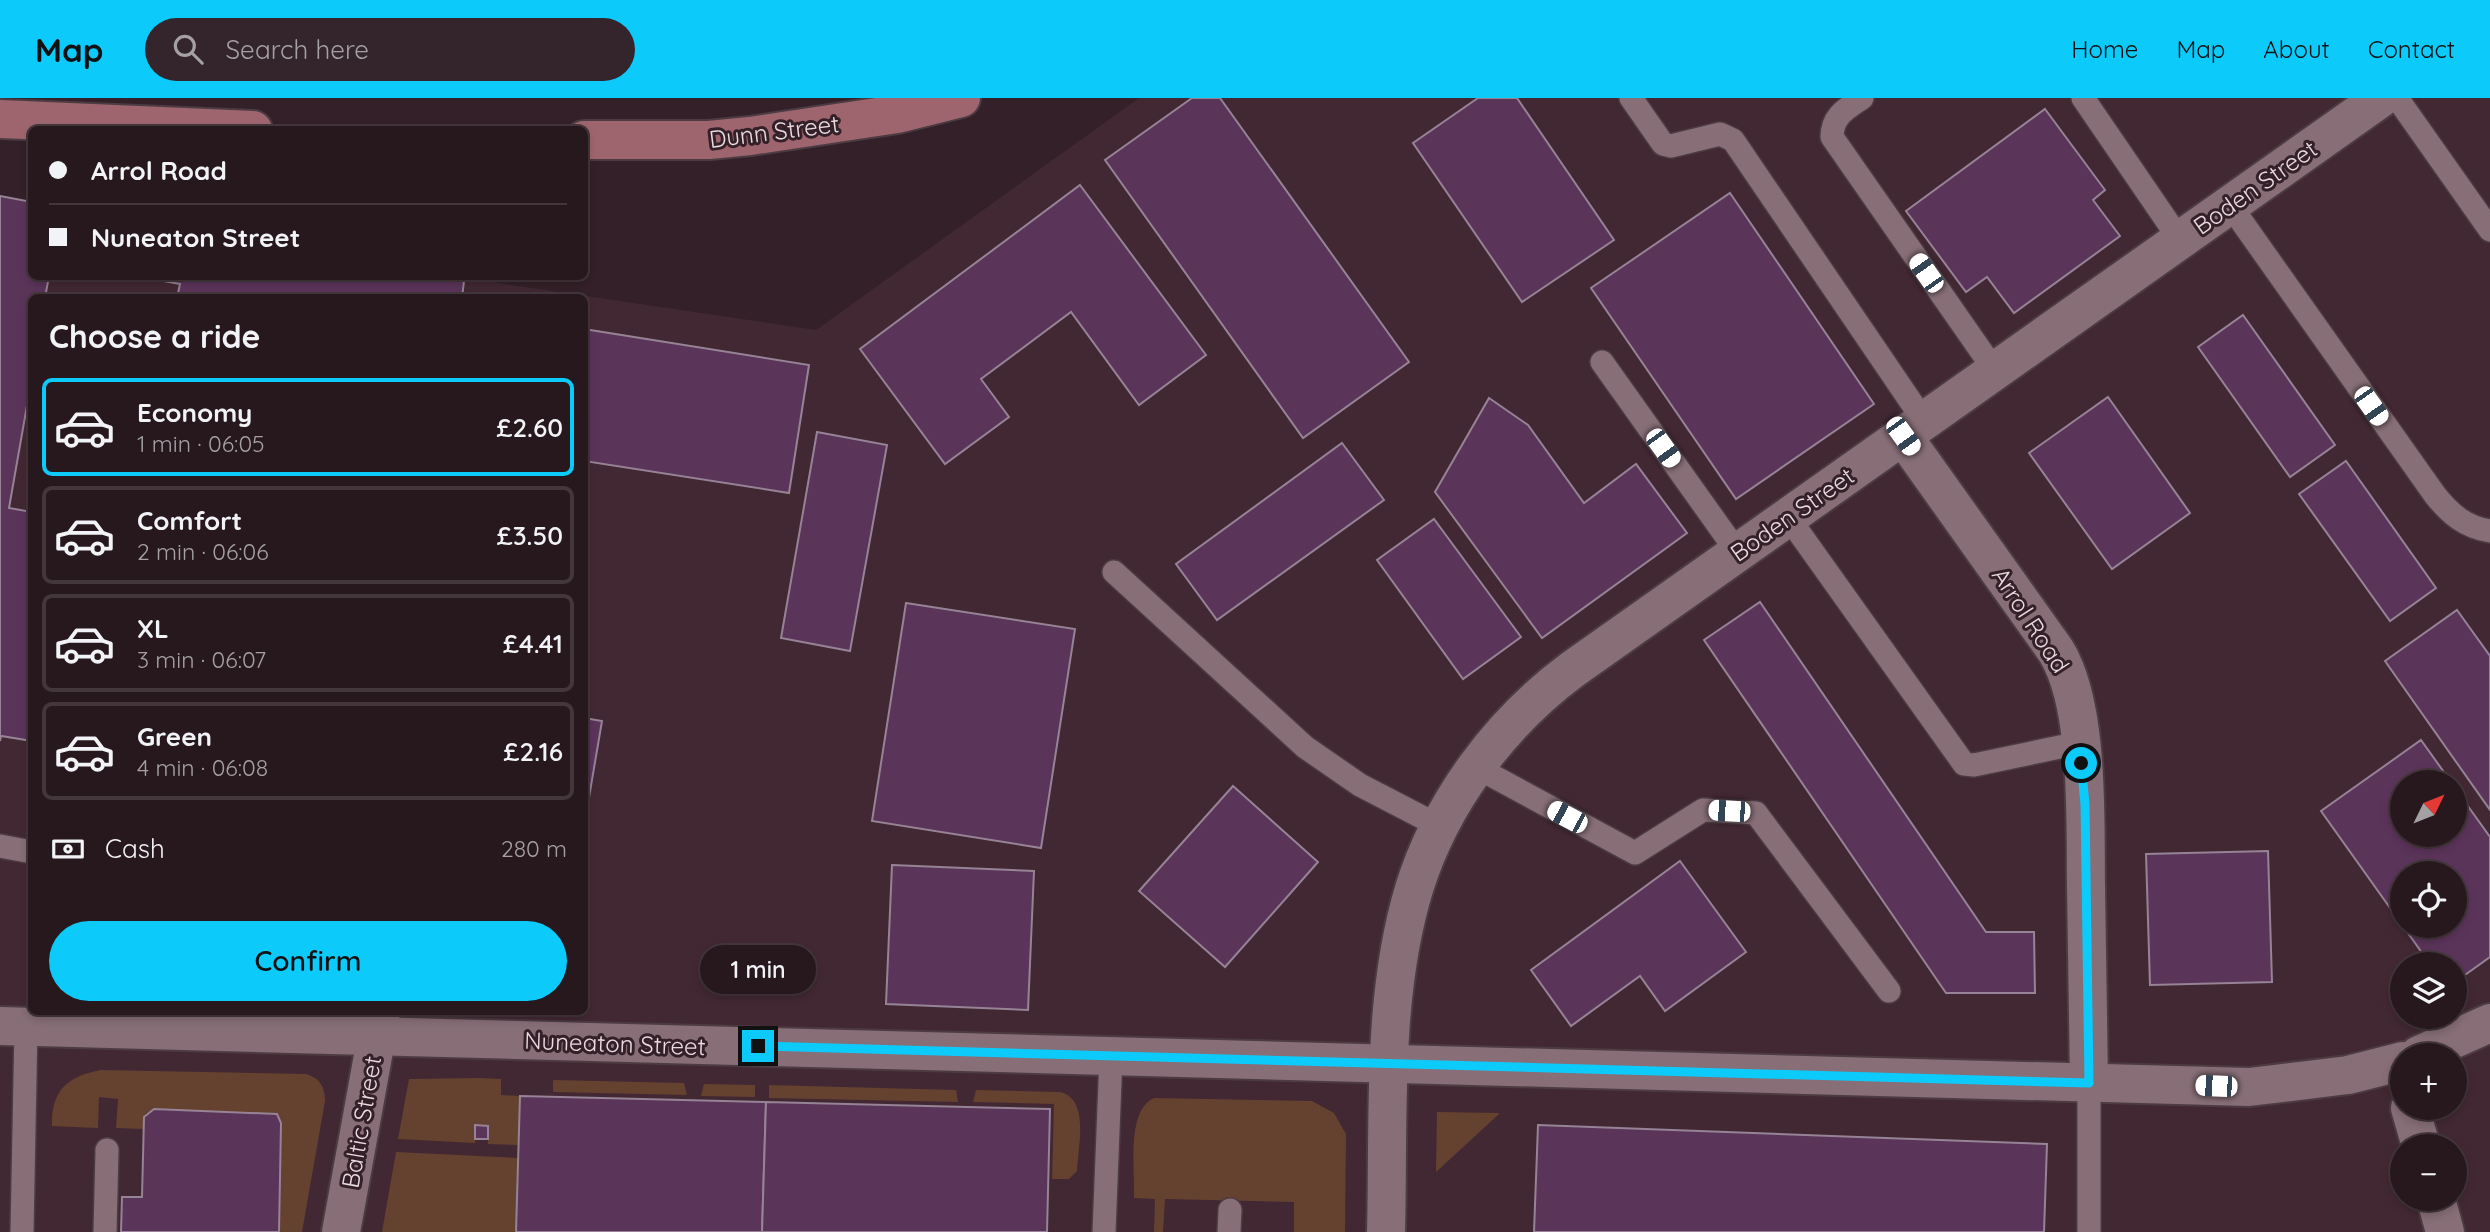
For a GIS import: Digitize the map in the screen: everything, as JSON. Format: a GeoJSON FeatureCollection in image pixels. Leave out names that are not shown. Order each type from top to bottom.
{"type":"FeatureCollection","features":[{"type":"Feature","properties":{"kind":"main road","name":"Dunn Street"},"geometry":{"type":"LineString","coordinates":[[588,139],[709,140],[750,136],[897,114],[961,98]]}},
{"type":"Feature","properties":{"kind":"main road"},"geometry":{"type":"LineString","coordinates":[[0,118],[169,126]]}},
{"type":"Feature","properties":{"kind":"street","name":"Boden Street"},"geometry":{"type":"LineString","coordinates":[[1385,1232],[1390,1064],[1395,996],[1414,888],[1441,827],[1476,767],[1500,735],[1549,687],[2381,98]]}},
{"type":"Feature","properties":{"kind":"street","name":"Arrol Road"},"geometry":{"type":"LineString","coordinates":[[1914,428],[2063,662],[2073,691],[2085,804],[2089,1083]]}},
{"type":"Feature","properties":{"kind":"street","name":"Nuneaton Street"},"geometry":{"type":"LineString","coordinates":[[13,1027],[86,1020],[379,1024],[1111,1056],[2089,1083],[2272,1085],[2390,1068]]}},
{"type":"Feature","properties":{"kind":"street","name":"Nuneaton Street"},"geometry":{"type":"LineString","coordinates":[[2450,1043],[2490,1023]]}},
{"type":"Feature","properties":{"kind":"street","name":"Baltic Street"},"geometry":{"type":"LineString","coordinates":[[341,1232],[379,1024]]}},
{"type":"Feature","properties":{"kind":"street"},"geometry":{"type":"LineString","coordinates":[[2439,1211],[2445,1232]]}},
{"type":"Feature","properties":{"kind":"lane"},"geometry":{"type":"LineString","coordinates":[[1631,98],[1663,144],[1671,146],[1720,134],[1733,141],[1914,428]]}},
{"type":"Feature","properties":{"kind":"lane"},"geometry":{"type":"LineString","coordinates":[[1862,98],[1838,115],[1832,126],[1832,137],[1995,371]]}},
{"type":"Feature","properties":{"kind":"lane"},"geometry":{"type":"LineString","coordinates":[[2083,98],[2180,240]]}},
{"type":"Feature","properties":{"kind":"lane"},"geometry":{"type":"LineString","coordinates":[[2397,98],[2490,230]]}},
{"type":"Feature","properties":{"kind":"lane"},"geometry":{"type":"LineString","coordinates":[[2230,205],[2448,512],[2464,523],[2490,531]]}},
{"type":"Feature","properties":{"kind":"lane"},"geometry":{"type":"LineString","coordinates":[[1602,362],[1738,553]]}},
{"type":"Feature","properties":{"kind":"lane"},"geometry":{"type":"LineString","coordinates":[[1788,517],[1964,764],[1974,765],[2080,743]]}},
{"type":"Feature","properties":{"kind":"lane"},"geometry":{"type":"LineString","coordinates":[[1114,572],[1305,747],[1360,785],[1441,827]]}},
{"type":"Feature","properties":{"kind":"lane"},"geometry":{"type":"LineString","coordinates":[[1476,767],[1635,853],[1703,810],[1756,813],[1889,991]]}},
{"type":"Feature","properties":{"kind":"lane"},"geometry":{"type":"LineString","coordinates":[[0,846],[28,851]]}},
{"type":"Feature","properties":{"kind":"lane"},"geometry":{"type":"LineString","coordinates":[[13,1027],[22,1232]]}},
{"type":"Feature","properties":{"kind":"lane"},"geometry":{"type":"LineString","coordinates":[[1104,1232],[1111,1056]]}},
{"type":"Feature","properties":{"kind":"lane"},"geometry":{"type":"LineString","coordinates":[[2088,1232],[2089,1083]]}},
{"type":"Feature","properties":{"kind":"lane"},"geometry":{"type":"LineString","coordinates":[[105,1232],[107,1150]]}},
{"type":"Feature","properties":{"kind":"shaded area"},"geometry":{"type":"Polygon","coordinates":[[[1139,98],[2490,98],[2490,1232],[0,1232],[0,208],[28,268],[28,280],[478,280],[573,294],[28,294],[28,1015],[588,1015],[588,296],[816,330],[1139,98]]]}},
{"type":"Feature","properties":{"kind":"shaded area"},"geometry":{"type":"Polygon","coordinates":[[[101,1070],[306,1074],[315,1078],[323,1087],[325,1101],[302,1232],[279,1232],[281,1123],[277,1114],[154,1109],[145,1114],[144,1129],[116,1128],[118,1099],[99,1097],[98,1128],[52,1126],[54,1104],[63,1088],[78,1077],[101,1070]]]}},
{"type":"Feature","properties":{"kind":"shaded area"},"geometry":{"type":"Polygon","coordinates":[[[409,1079],[501,1079],[501,1095],[520,1096],[519,1145],[488,1144],[488,1126],[476,1126],[475,1143],[398,1139],[409,1079]]]}},
{"type":"Feature","properties":{"kind":"shaded area"},"geometry":{"type":"Polygon","coordinates":[[[553,1080],[684,1083],[687,1095],[553,1092],[553,1080]]]}},
{"type":"Feature","properties":{"kind":"shaded area"},"geometry":{"type":"Polygon","coordinates":[[[704,1084],[755,1085],[755,1097],[701,1096],[704,1084]]]}},
{"type":"Feature","properties":{"kind":"shaded area"},"geometry":{"type":"Polygon","coordinates":[[[769,1085],[956,1090],[958,1102],[769,1098],[769,1085]]]}},
{"type":"Feature","properties":{"kind":"shaded area"},"geometry":{"type":"Polygon","coordinates":[[[976,1090],[1060,1092],[1069,1096],[1079,1114],[1077,1171],[1069,1179],[1052,1179],[1054,1104],[973,1102],[976,1090]]]}},
{"type":"Feature","properties":{"kind":"shaded area"},"geometry":{"type":"Polygon","coordinates":[[[1154,1098],[1312,1101],[1334,1113],[1346,1134],[1345,1232],[1294,1232],[1294,1202],[1165,1199],[1163,1232],[1154,1232],[1155,1199],[1134,1198],[1133,1157],[1139,1115],[1145,1105],[1154,1098]]]}},
{"type":"Feature","properties":{"kind":"shaded area"},"geometry":{"type":"Polygon","coordinates":[[[1437,1112],[1499,1113],[1499,1114],[1436,1172],[1437,1112]]]}},
{"type":"Feature","properties":{"kind":"shaded area"},"geometry":{"type":"Polygon","coordinates":[[[396,1152],[518,1158],[516,1232],[382,1232],[396,1152]]]}},
{"type":"Feature","properties":{"kind":"building"},"geometry":{"type":"Polygon","coordinates":[[[1192,98],[1220,98],[1409,362],[1303,438],[1105,160],[1192,98]]]}},
{"type":"Feature","properties":{"kind":"building"},"geometry":{"type":"Polygon","coordinates":[[[1478,98],[1517,98],[1614,240],[1522,302],[1413,143],[1478,98]]]}},
{"type":"Feature","properties":{"kind":"building"},"geometry":{"type":"Polygon","coordinates":[[[2045,109],[2105,190],[2093,200],[2120,236],[2014,313],[1987,277],[1966,292],[1906,211],[2045,109]]]}},
{"type":"Feature","properties":{"kind":"building"},"geometry":{"type":"Polygon","coordinates":[[[1080,185],[1206,355],[1139,405],[1071,312],[981,379],[1009,417],[945,464],[860,349],[1080,185]]]}},
{"type":"Feature","properties":{"kind":"building"},"geometry":{"type":"Polygon","coordinates":[[[1730,193],[1874,404],[1736,499],[1591,288],[1730,193]]]}},
{"type":"Feature","properties":{"kind":"building"},"geometry":{"type":"Polygon","coordinates":[[[0,196],[28,201],[28,280],[48,280],[46,294],[28,294],[28,400],[9,508],[28,511],[28,740],[1,736],[0,741],[0,196]]]}},
{"type":"Feature","properties":{"kind":"building"},"geometry":{"type":"Polygon","coordinates":[[[158,280],[464,281],[462,294],[178,294],[180,284],[158,280]]]}},
{"type":"Feature","properties":{"kind":"building"},"geometry":{"type":"Polygon","coordinates":[[[2243,315],[2335,445],[2290,477],[2198,347],[2243,315]]]}},
{"type":"Feature","properties":{"kind":"building"},"geometry":{"type":"Polygon","coordinates":[[[588,330],[809,365],[789,493],[588,462],[588,330]]]}},
{"type":"Feature","properties":{"kind":"building"},"geometry":{"type":"Polygon","coordinates":[[[2108,397],[2190,513],[2112,569],[2029,453],[2108,397]]]}},
{"type":"Feature","properties":{"kind":"building"},"geometry":{"type":"Polygon","coordinates":[[[1489,398],[1528,425],[1584,503],[1636,464],[1687,533],[1542,638],[1435,492],[1489,398]]]}},
{"type":"Feature","properties":{"kind":"building"},"geometry":{"type":"Polygon","coordinates":[[[817,432],[887,445],[850,651],[781,638],[817,432]]]}},
{"type":"Feature","properties":{"kind":"building"},"geometry":{"type":"Polygon","coordinates":[[[1342,443],[1384,500],[1217,620],[1176,564],[1342,443]]]}},
{"type":"Feature","properties":{"kind":"building"},"geometry":{"type":"Polygon","coordinates":[[[2346,461],[2436,588],[2390,621],[2299,494],[2346,461]]]}},
{"type":"Feature","properties":{"kind":"building"},"geometry":{"type":"Polygon","coordinates":[[[1434,519],[1521,637],[1463,679],[1377,560],[1434,519]]]}},
{"type":"Feature","properties":{"kind":"building"},"geometry":{"type":"Polygon","coordinates":[[[1760,602],[1986,932],[2034,932],[2035,993],[1946,993],[1704,640],[1760,602]]]}},
{"type":"Feature","properties":{"kind":"building"},"geometry":{"type":"Polygon","coordinates":[[[906,603],[1075,629],[1041,848],[872,821],[906,603]]]}},
{"type":"Feature","properties":{"kind":"building"},"geometry":{"type":"Polygon","coordinates":[[[2457,610],[2490,656],[2490,810],[2468,779],[2468,770],[2462,770],[2385,661],[2457,610]]]}},
{"type":"Feature","properties":{"kind":"building"},"geometry":{"type":"Polygon","coordinates":[[[588,719],[602,721],[588,803],[588,719]]]}},
{"type":"Feature","properties":{"kind":"building"},"geometry":{"type":"Polygon","coordinates":[[[2421,740],[2442,770],[2390,770],[2390,847],[2468,847],[2468,806],[2490,837],[2490,957],[2467,973],[2467,952],[2421,952],[2411,938],[2467,938],[2467,861],[2390,861],[2390,908],[2321,811],[2421,740]]]}},
{"type":"Feature","properties":{"kind":"building"},"geometry":{"type":"Polygon","coordinates":[[[1233,786],[1318,862],[1225,967],[1139,891],[1233,786]]]}},
{"type":"Feature","properties":{"kind":"building"},"geometry":{"type":"Polygon","coordinates":[[[2268,851],[2272,982],[2150,985],[2146,854],[2268,851]]]}},
{"type":"Feature","properties":{"kind":"building"},"geometry":{"type":"Polygon","coordinates":[[[1680,861],[1746,952],[1665,1011],[1640,976],[1571,1026],[1531,970],[1680,861]]]}},
{"type":"Feature","properties":{"kind":"building"},"geometry":{"type":"Polygon","coordinates":[[[892,865],[1034,871],[1028,1010],[886,1004],[892,865]]]}},
{"type":"Feature","properties":{"kind":"building"},"geometry":{"type":"Polygon","coordinates":[[[520,1096],[766,1102],[762,1232],[516,1232],[520,1096]]]}},
{"type":"Feature","properties":{"kind":"building"},"geometry":{"type":"Polygon","coordinates":[[[766,1102],[1050,1109],[1047,1232],[762,1232],[766,1102]]]}},
{"type":"Feature","properties":{"kind":"building"},"geometry":{"type":"Polygon","coordinates":[[[154,1109],[277,1114],[281,1123],[279,1232],[121,1232],[122,1197],[142,1197],[144,1117],[154,1109]]]}},
{"type":"Feature","properties":{"kind":"building"},"geometry":{"type":"Polygon","coordinates":[[[475,1125],[488,1126],[488,1139],[475,1139],[475,1125]]]}},
{"type":"Feature","properties":{"kind":"building"},"geometry":{"type":"Polygon","coordinates":[[[1538,1125],[2047,1144],[2044,1232],[1534,1232],[1538,1125]]]}},
{"type":"Feature","properties":{"kind":"route"},"geometry":{"type":"LineString","coordinates":[[758,1046],[2089,1083],[2085,804],[2081,763]]}}]}
